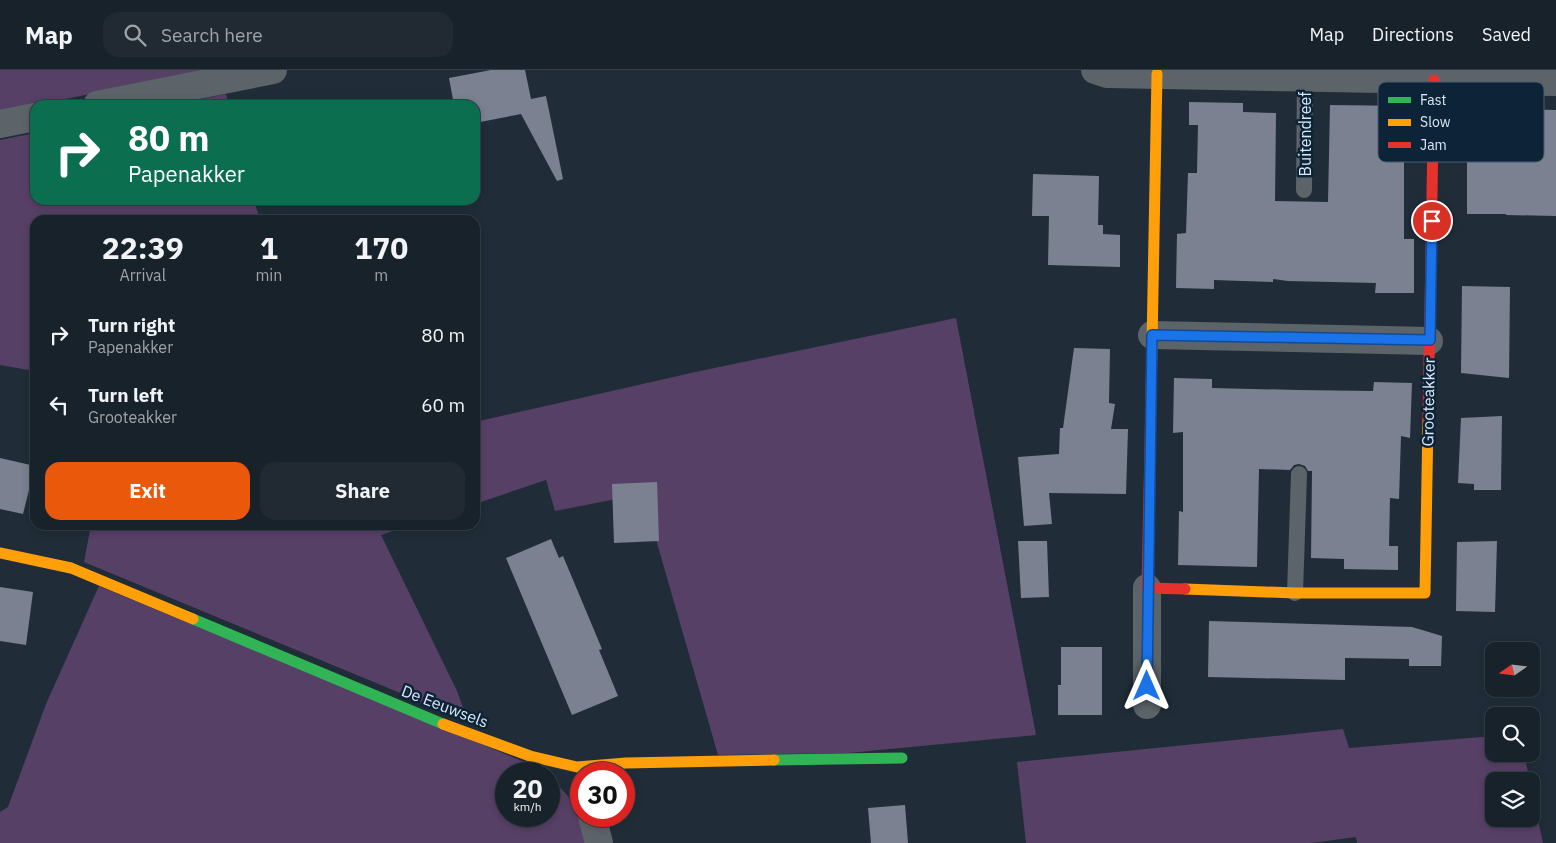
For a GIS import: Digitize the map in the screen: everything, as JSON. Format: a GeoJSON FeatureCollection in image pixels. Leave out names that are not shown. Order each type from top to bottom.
{"type":"FeatureCollection","features":[{"type":"Feature","properties":{"kind":"street"},"geometry":{"type":"LineString","coordinates":[[120,100],[241,73],[272,70]]}},
{"type":"Feature","properties":{"kind":"street","name":"Buitendreef"},"geometry":{"type":"LineString","coordinates":[[1095,70],[1107,74],[1434,80],[1472,75],[1556,82]]}},
{"type":"Feature","properties":{"kind":"street"},"geometry":{"type":"LineString","coordinates":[[1147,705],[1147,588],[1157,74]]}},
{"type":"Feature","properties":{"kind":"street"},"geometry":{"type":"LineString","coordinates":[[0,124],[30,118]]}},
{"type":"Feature","properties":{"kind":"street","name":"Grooteakker"},"geometry":{"type":"LineString","coordinates":[[1147,588],[1295,593],[1425,593],[1433,162]]}},
{"type":"Feature","properties":{"kind":"street"},"geometry":{"type":"LineString","coordinates":[[1152,335],[1430,340]]}},
{"type":"Feature","properties":{"kind":"street","name":"De Eeuwsels"},"geometry":{"type":"LineString","coordinates":[[0,552],[71,568],[440,723],[570,771]]}},
{"type":"Feature","properties":{"kind":"street","name":"De Eeuwsels"},"geometry":{"type":"LineString","coordinates":[[635,763],[902,758]]}},
{"type":"Feature","properties":{"kind":"street"},"geometry":{"type":"LineString","coordinates":[[595,827],[599,843]]}},
{"type":"Feature","properties":{"kind":"lane","name":"Buitendreef"},"geometry":{"type":"LineString","coordinates":[[1304,190],[1305,78]]}},
{"type":"Feature","properties":{"kind":"lane"},"geometry":{"type":"LineString","coordinates":[[1295,593],[1299,474]]}},
{"type":"Feature","properties":{"kind":"shaded area"},"geometry":{"type":"Polygon","coordinates":[[[0,70],[211,70],[60,100],[30,100],[30,106],[0,112],[0,70]]]}},
{"type":"Feature","properties":{"kind":"shaded area"},"geometry":{"type":"Polygon","coordinates":[[[226,94],[228,100],[197,100],[226,94]]]}},
{"type":"Feature","properties":{"kind":"shaded area"},"geometry":{"type":"Polygon","coordinates":[[[30,134],[30,205],[256,205],[258,215],[30,215],[30,370],[0,365],[0,140],[30,134]]]}},
{"type":"Feature","properties":{"kind":"shaded area"},"geometry":{"type":"Polygon","coordinates":[[[956,318],[1036,735],[848,753],[718,755],[657,543],[647,493],[555,511],[546,480],[480,502],[480,421],[700,371],[956,318]]]}},
{"type":"Feature","properties":{"kind":"shaded area"},"geometry":{"type":"Polygon","coordinates":[[[90,530],[396,530],[381,535],[457,691],[468,721],[84,562],[90,530]]]}},
{"type":"Feature","properties":{"kind":"shaded area"},"geometry":{"type":"Polygon","coordinates":[[[99,586],[525,762],[495,762],[495,827],[560,827],[560,787],[570,799],[570,827],[583,827],[589,843],[0,843],[0,812],[8,807],[46,704],[99,586]]]}},
{"type":"Feature","properties":{"kind":"shaded area"},"geometry":{"type":"Polygon","coordinates":[[[1343,729],[1349,748],[1485,737],[1485,762],[1525,762],[1528,772],[1485,772],[1485,827],[1539,827],[1543,843],[1357,843],[1356,837],[1311,843],[1026,843],[1017,762],[1343,729]]]}},
{"type":"Feature","properties":{"kind":"building"},"geometry":{"type":"Polygon","coordinates":[[[491,70],[525,70],[531,99],[546,96],[563,179],[557,181],[521,114],[480,122],[480,100],[453,100],[449,78],[491,70]]]}},
{"type":"Feature","properties":{"kind":"building"},"geometry":{"type":"Polygon","coordinates":[[[1189,102],[1243,103],[1243,112],[1276,113],[1275,201],[1328,202],[1330,105],[1378,106],[1378,162],[1404,162],[1404,239],[1414,239],[1414,293],[1375,293],[1376,283],[1273,279],[1273,282],[1214,280],[1214,289],[1176,288],[1177,234],[1186,233],[1188,173],[1197,173],[1198,125],[1189,125],[1189,102]]]}},
{"type":"Feature","properties":{"kind":"building"},"geometry":{"type":"Polygon","coordinates":[[[1544,110],[1556,110],[1556,216],[1467,214],[1467,162],[1544,162],[1544,110]]]}},
{"type":"Feature","properties":{"kind":"building"},"geometry":{"type":"Polygon","coordinates":[[[1033,174],[1099,176],[1098,225],[1103,225],[1103,234],[1120,235],[1120,267],[1048,265],[1049,216],[1032,216],[1033,174]]]}},
{"type":"Feature","properties":{"kind":"building"},"geometry":{"type":"Polygon","coordinates":[[[1462,286],[1510,287],[1509,378],[1461,373],[1462,286]]]}},
{"type":"Feature","properties":{"kind":"building"},"geometry":{"type":"Polygon","coordinates":[[[1074,348],[1110,349],[1109,403],[1115,404],[1111,429],[1128,429],[1126,494],[1049,493],[1052,524],[1024,526],[1018,457],[1059,454],[1060,428],[1063,428],[1074,348]]]}},
{"type":"Feature","properties":{"kind":"building"},"geometry":{"type":"Polygon","coordinates":[[[1174,378],[1212,379],[1212,388],[1297,390],[1373,391],[1374,382],[1412,383],[1410,438],[1401,436],[1399,499],[1390,498],[1389,546],[1398,546],[1398,570],[1344,569],[1344,559],[1311,558],[1312,471],[1308,471],[1305,466],[1299,464],[1294,465],[1290,470],[1259,469],[1257,567],[1178,565],[1179,511],[1183,512],[1183,432],[1173,433],[1174,378]]]}},
{"type":"Feature","properties":{"kind":"building"},"geometry":{"type":"Polygon","coordinates":[[[1502,416],[1501,490],[1474,490],[1474,484],[1458,483],[1461,418],[1502,416]]]}},
{"type":"Feature","properties":{"kind":"building"},"geometry":{"type":"Polygon","coordinates":[[[0,458],[30,465],[30,486],[23,514],[0,509],[0,458]]]}},
{"type":"Feature","properties":{"kind":"building"},"geometry":{"type":"Polygon","coordinates":[[[657,482],[659,541],[614,543],[612,484],[657,482]]]}},
{"type":"Feature","properties":{"kind":"building"},"geometry":{"type":"Polygon","coordinates":[[[551,539],[559,558],[563,556],[602,649],[599,650],[618,696],[572,715],[506,558],[551,539]]]}},
{"type":"Feature","properties":{"kind":"building"},"geometry":{"type":"Polygon","coordinates":[[[1018,541],[1047,541],[1049,597],[1021,598],[1018,541]]]}},
{"type":"Feature","properties":{"kind":"building"},"geometry":{"type":"Polygon","coordinates":[[[1497,541],[1495,612],[1456,611],[1457,542],[1497,541]]]}},
{"type":"Feature","properties":{"kind":"building"},"geometry":{"type":"Polygon","coordinates":[[[0,587],[33,592],[26,645],[0,641],[0,587]]]}},
{"type":"Feature","properties":{"kind":"building"},"geometry":{"type":"Polygon","coordinates":[[[1209,621],[1412,627],[1442,636],[1441,666],[1409,666],[1409,659],[1345,658],[1345,680],[1208,677],[1209,621]]]}},
{"type":"Feature","properties":{"kind":"building"},"geometry":{"type":"Polygon","coordinates":[[[1061,647],[1102,647],[1102,715],[1058,715],[1058,685],[1061,685],[1061,647]]]}},
{"type":"Feature","properties":{"kind":"building"},"geometry":{"type":"Polygon","coordinates":[[[905,805],[908,843],[871,843],[868,808],[905,805]]]}},
{"type":"Feature","properties":{"kind":"traffic: fast"},"geometry":{"type":"LineString","coordinates":[[193,619],[443,724]]}},
{"type":"Feature","properties":{"kind":"traffic: fast"},"geometry":{"type":"LineString","coordinates":[[774,760],[902,758]]}},
{"type":"Feature","properties":{"kind":"traffic: slow"},"geometry":{"type":"LineString","coordinates":[[1151,399],[1157,74]]}},
{"type":"Feature","properties":{"kind":"traffic: slow"},"geometry":{"type":"LineString","coordinates":[[1185,589],[1295,593],[1425,593],[1428,420]]}},
{"type":"Feature","properties":{"kind":"traffic: slow"},"geometry":{"type":"LineString","coordinates":[[0,553],[71,568],[193,619]]}},
{"type":"Feature","properties":{"kind":"traffic: slow"},"geometry":{"type":"LineString","coordinates":[[443,724],[530,756],[577,767],[626,763],[774,760]]}},
{"type":"Feature","properties":{"kind":"traffic: jam"},"geometry":{"type":"LineString","coordinates":[[1428,420],[1433,162]]}},
{"type":"Feature","properties":{"kind":"traffic: jam"},"geometry":{"type":"LineString","coordinates":[[1151,399],[1147,588],[1185,589]]}},
{"type":"Feature","properties":{"kind":"route"},"geometry":{"type":"LineString","coordinates":[[1147,686],[1152,335],[1430,340],[1432,221]]}}]}
